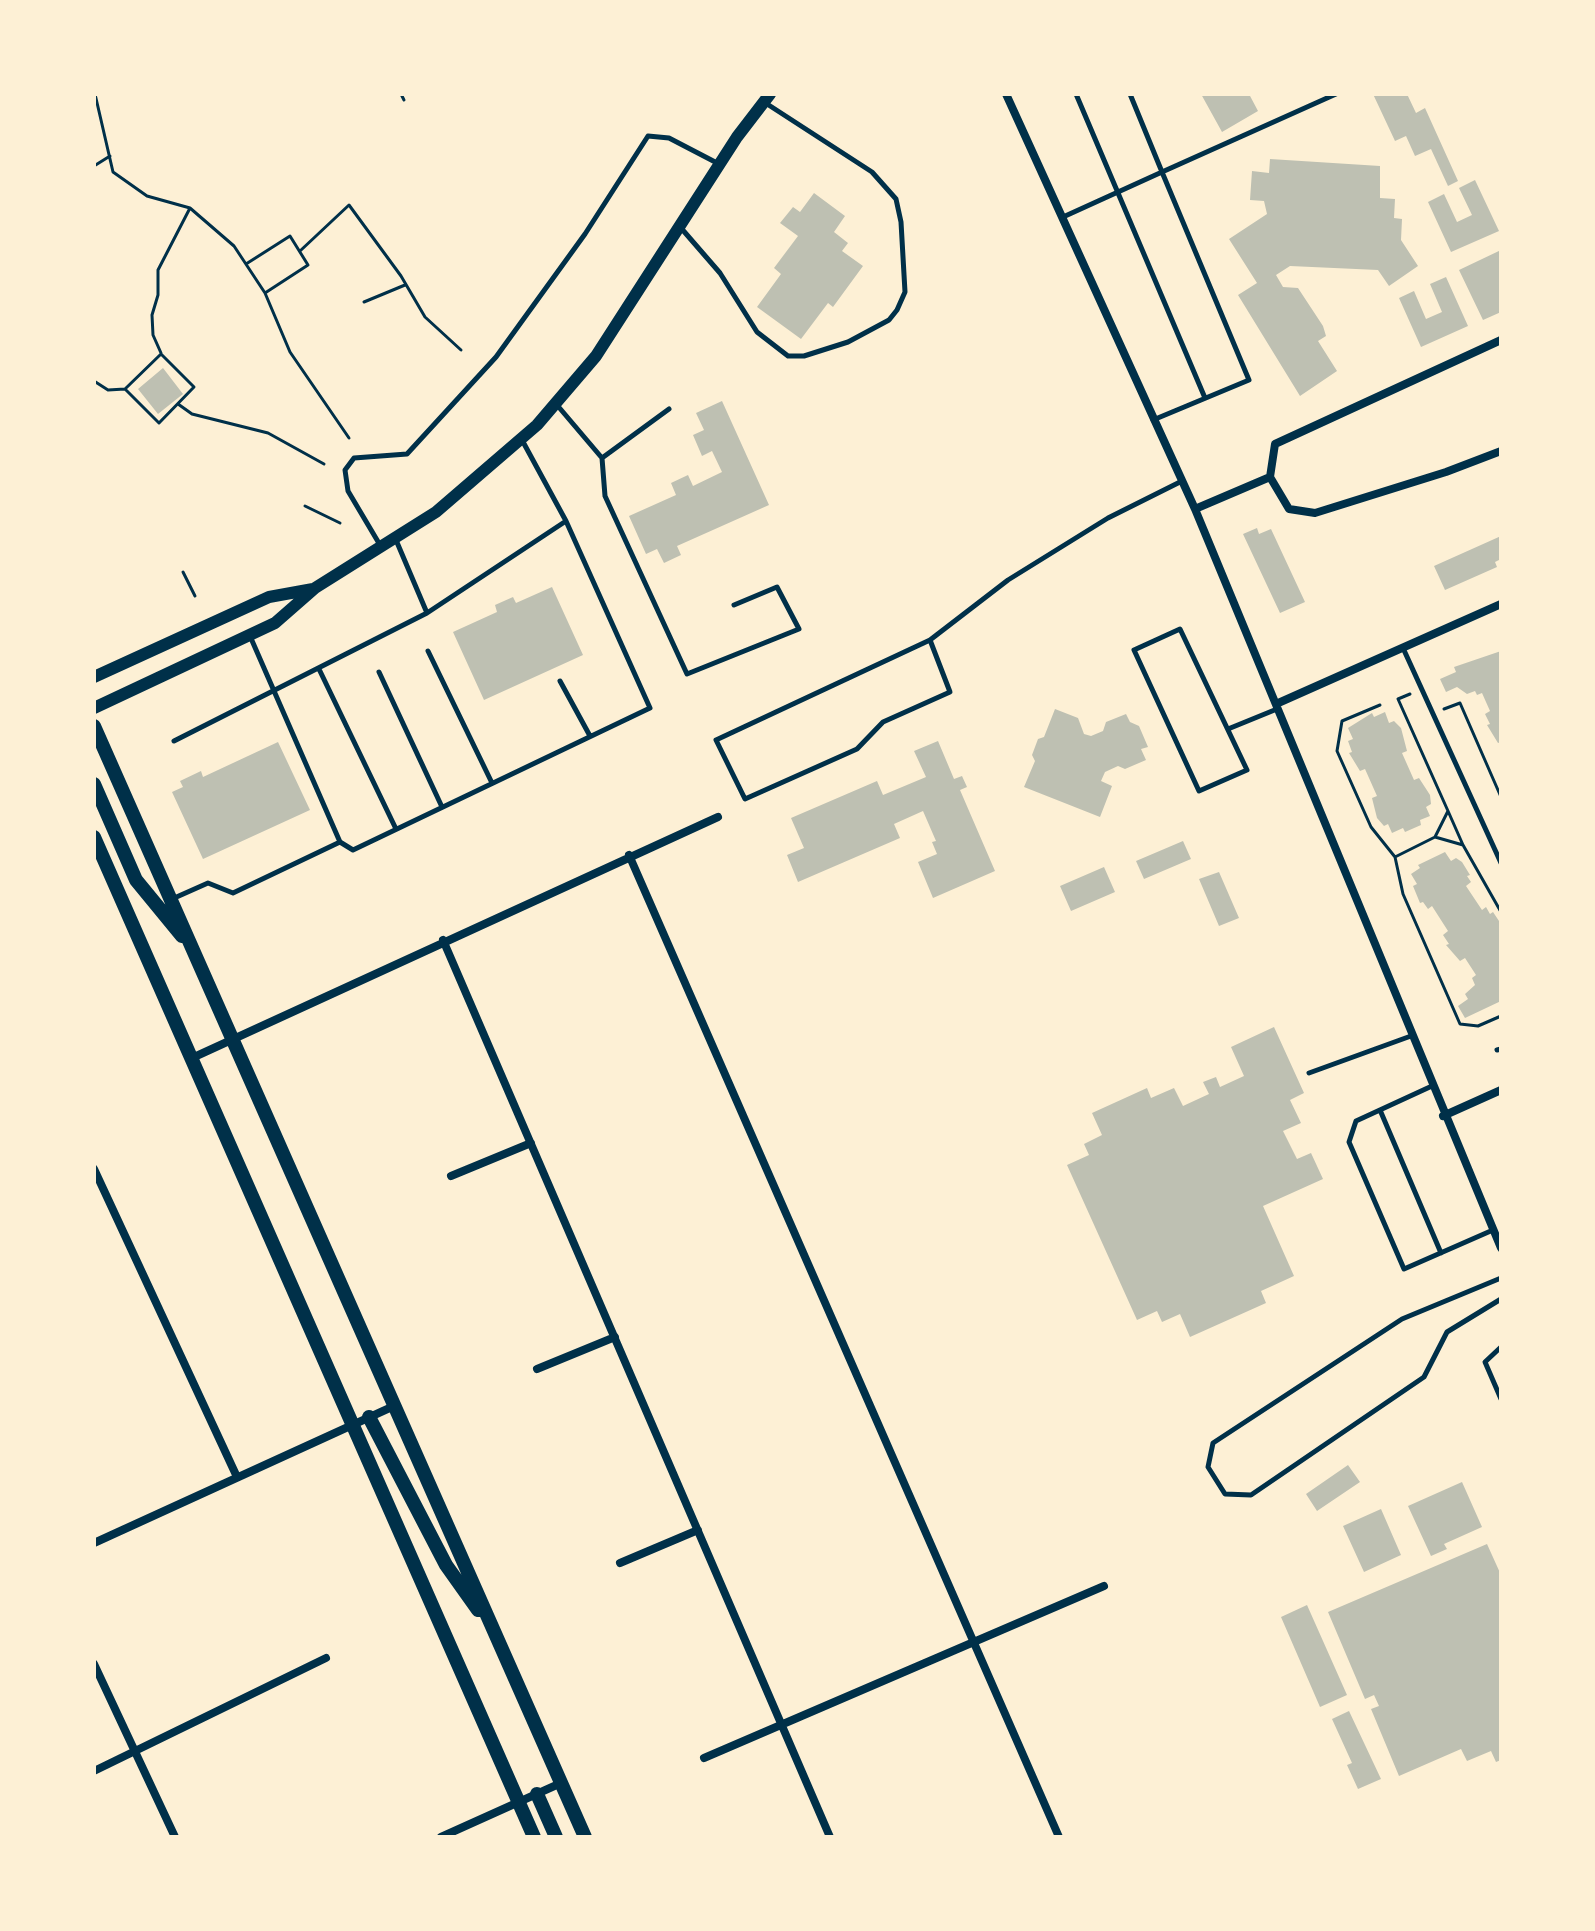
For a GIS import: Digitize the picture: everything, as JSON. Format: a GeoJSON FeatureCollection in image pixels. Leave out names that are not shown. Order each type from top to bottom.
{"type":"FeatureCollection","features":[{"type":"Feature","properties":{"kind":"main road"},"geometry":{"type":"LineString","coordinates":[[94,726],[585,1837]]}},
{"type":"Feature","properties":{"kind":"main road"},"geometry":{"type":"LineString","coordinates":[[94,784],[136,880],[191,945]]}},
{"type":"Feature","properties":{"kind":"main road"},"geometry":{"type":"LineString","coordinates":[[94,837],[534,1837]]}},
{"type":"Feature","properties":{"kind":"main road"},"geometry":{"type":"LineString","coordinates":[[369,1417],[446,1565],[498,1640]]}},
{"type":"Feature","properties":{"kind":"main road"},"geometry":{"type":"LineString","coordinates":[[537,1794],[556,1837]]}},
{"type":"Feature","properties":{"kind":"street"},"geometry":{"type":"LineString","coordinates":[[1006,94],[1180,482],[1195,509],[1443,1116],[1501,1248]]}},
{"type":"Feature","properties":{"kind":"street"},"geometry":{"type":"LineString","coordinates":[[94,708],[275,623],[315,588],[396,540],[447,503],[521,439],[556,404],[596,356],[720,164],[767,98]]}},
{"type":"Feature","properties":{"kind":"street"},"geometry":{"type":"LineString","coordinates":[[1501,340],[1275,444],[1270,477],[1289,509],[1315,513],[1446,472],[1501,451]]}},
{"type":"Feature","properties":{"kind":"street"},"geometry":{"type":"LineString","coordinates":[[1195,509],[1270,477]]}},
{"type":"Feature","properties":{"kind":"street"},"geometry":{"type":"LineString","coordinates":[[94,677],[269,597],[315,588]]}},
{"type":"Feature","properties":{"kind":"street"},"geometry":{"type":"LineString","coordinates":[[1277,706],[1501,604]]}},
{"type":"Feature","properties":{"kind":"street"},"geometry":{"type":"LineString","coordinates":[[192,1058],[443,940],[718,817]]}},
{"type":"Feature","properties":{"kind":"street"},"geometry":{"type":"LineString","coordinates":[[629,855],[1059,1837]]}},
{"type":"Feature","properties":{"kind":"street"},"geometry":{"type":"LineString","coordinates":[[443,940],[830,1837]]}},
{"type":"Feature","properties":{"kind":"street"},"geometry":{"type":"LineString","coordinates":[[1443,1116],[1501,1090]]}},
{"type":"Feature","properties":{"kind":"street"},"geometry":{"type":"LineString","coordinates":[[451,1176],[531,1143]]}},
{"type":"Feature","properties":{"kind":"street"},"geometry":{"type":"LineString","coordinates":[[94,1169],[237,1477]]}},
{"type":"Feature","properties":{"kind":"street"},"geometry":{"type":"LineString","coordinates":[[537,1369],[615,1337]]}},
{"type":"Feature","properties":{"kind":"street"},"geometry":{"type":"LineString","coordinates":[[94,1543],[394,1406]]}},
{"type":"Feature","properties":{"kind":"street"},"geometry":{"type":"LineString","coordinates":[[620,1563],[698,1530]]}},
{"type":"Feature","properties":{"kind":"street"},"geometry":{"type":"LineString","coordinates":[[704,1758],[1104,1586]]}},
{"type":"Feature","properties":{"kind":"street"},"geometry":{"type":"LineString","coordinates":[[94,1771],[326,1658]]}},
{"type":"Feature","properties":{"kind":"street"},"geometry":{"type":"LineString","coordinates":[[94,1664],[175,1837]]}},
{"type":"Feature","properties":{"kind":"street"},"geometry":{"type":"LineString","coordinates":[[441,1837],[561,1783]]}},
{"type":"Feature","properties":{"kind":"lane"},"geometry":{"type":"LineString","coordinates":[[1076,94],[1205,398]]}},
{"type":"Feature","properties":{"kind":"lane"},"geometry":{"type":"LineString","coordinates":[[1130,94],[1249,380],[1152,420]]}},
{"type":"Feature","properties":{"kind":"lane"},"geometry":{"type":"LineString","coordinates":[[1062,217],[1336,94]]}},
{"type":"Feature","properties":{"kind":"lane"},"geometry":{"type":"LineString","coordinates":[[680,227],[720,273],[757,332],[788,356],[804,356],[848,342],[889,320],[897,310],[905,292],[901,222],[896,199],[872,172],[767,98]]}},
{"type":"Feature","properties":{"kind":"lane"},"geometry":{"type":"LineString","coordinates":[[382,549],[348,491],[345,470],[354,458],[407,454],[486,368],[585,234],[648,136],[669,138],[720,164]]}},
{"type":"Feature","properties":{"kind":"lane"},"geometry":{"type":"LineString","coordinates":[[556,404],[602,458],[605,496],[687,674],[799,629],[777,587],[734,605]]}},
{"type":"Feature","properties":{"kind":"lane"},"geometry":{"type":"LineString","coordinates":[[602,458],[669,409]]}},
{"type":"Feature","properties":{"kind":"lane"},"geometry":{"type":"LineString","coordinates":[[250,635],[340,842],[353,850],[650,708],[566,521],[521,439]]}},
{"type":"Feature","properties":{"kind":"lane"},"geometry":{"type":"LineString","coordinates":[[930,640],[950,692],[883,722],[857,749],[745,799],[716,740],[930,640],[1008,580],[1108,518],[1180,482]]}},
{"type":"Feature","properties":{"kind":"lane"},"geometry":{"type":"LineString","coordinates":[[174,741],[427,613],[566,521]]}},
{"type":"Feature","properties":{"kind":"lane"},"geometry":{"type":"LineString","coordinates":[[396,540],[427,613]]}},
{"type":"Feature","properties":{"kind":"lane"},"geometry":{"type":"LineString","coordinates":[[1180,629],[1228,729],[1247,770],[1199,791],[1134,650],[1180,629]]}},
{"type":"Feature","properties":{"kind":"lane"},"geometry":{"type":"LineString","coordinates":[[1403,648],[1501,863]]}},
{"type":"Feature","properties":{"kind":"lane"},"geometry":{"type":"LineString","coordinates":[[428,651],[492,783]]}},
{"type":"Feature","properties":{"kind":"lane"},"geometry":{"type":"LineString","coordinates":[[319,669],[396,829]]}},
{"type":"Feature","properties":{"kind":"lane"},"geometry":{"type":"LineString","coordinates":[[379,672],[442,807]]}},
{"type":"Feature","properties":{"kind":"lane"},"geometry":{"type":"LineString","coordinates":[[560,681],[590,736]]}},
{"type":"Feature","properties":{"kind":"lane"},"geometry":{"type":"LineString","coordinates":[[1228,729],[1277,706]]}},
{"type":"Feature","properties":{"kind":"lane"},"geometry":{"type":"LineString","coordinates":[[171,900],[208,883],[233,893],[340,842]]}},
{"type":"Feature","properties":{"kind":"lane"},"geometry":{"type":"LineString","coordinates":[[1309,1073],[1411,1036]]}},
{"type":"Feature","properties":{"kind":"lane"},"geometry":{"type":"LineString","coordinates":[[1432,1086],[1356,1121],[1349,1142],[1404,1269],[1493,1230]]}},
{"type":"Feature","properties":{"kind":"lane"},"geometry":{"type":"LineString","coordinates":[[1380,1110],[1441,1253]]}},
{"type":"Feature","properties":{"kind":"lane"},"geometry":{"type":"LineString","coordinates":[[1501,1278],[1402,1319],[1213,1443],[1208,1467],[1225,1494],[1251,1495],[1424,1377],[1447,1332],[1501,1299]]}},
{"type":"Feature","properties":{"kind":"lane"},"geometry":{"type":"LineString","coordinates":[[1501,1347],[1485,1362],[1501,1399]]}},
{"type":"Feature","properties":{"kind":"path"},"geometry":{"type":"LineString","coordinates":[[95,94],[113,172],[147,196],[190,208],[234,246],[265,293],[290,352],[349,438]]}},
{"type":"Feature","properties":{"kind":"path"},"geometry":{"type":"LineString","coordinates":[[401,94],[404,100]]}},
{"type":"Feature","properties":{"kind":"path"},"geometry":{"type":"LineString","coordinates":[[94,166],[110,156]]}},
{"type":"Feature","properties":{"kind":"path"},"geometry":{"type":"LineString","coordinates":[[300,251],[349,205],[425,317],[461,350]]}},
{"type":"Feature","properties":{"kind":"path"},"geometry":{"type":"LineString","coordinates":[[125,389],[159,423],[194,387],[161,354],[153,335],[152,315],[158,295],[158,270],[190,208]]}},
{"type":"Feature","properties":{"kind":"path"},"geometry":{"type":"LineString","coordinates":[[246,264],[290,236],[300,251],[308,265],[265,293]]}},
{"type":"Feature","properties":{"kind":"path"},"geometry":{"type":"LineString","coordinates":[[364,302],[405,285]]}},
{"type":"Feature","properties":{"kind":"path"},"geometry":{"type":"LineString","coordinates":[[94,381],[108,390],[125,389],[161,354]]}},
{"type":"Feature","properties":{"kind":"path"},"geometry":{"type":"LineString","coordinates":[[178,404],[192,414],[268,433],[324,464]]}},
{"type":"Feature","properties":{"kind":"path"},"geometry":{"type":"LineString","coordinates":[[305,506],[321,517],[340,523]]}},
{"type":"Feature","properties":{"kind":"path"},"geometry":{"type":"LineString","coordinates":[[183,572],[195,596]]}},
{"type":"Feature","properties":{"kind":"path"},"geometry":{"type":"LineString","coordinates":[[1422,688],[1398,699],[1463,845],[1501,912]]}},
{"type":"Feature","properties":{"kind":"path"},"geometry":{"type":"LineString","coordinates":[[1433,714],[1460,703],[1501,797]]}},
{"type":"Feature","properties":{"kind":"path"},"geometry":{"type":"LineString","coordinates":[[1380,705],[1342,721],[1337,751],[1371,827],[1395,857],[1403,894],[1460,1024],[1478,1026],[1501,1016]]}},
{"type":"Feature","properties":{"kind":"path"},"geometry":{"type":"LineString","coordinates":[[1395,857],[1435,837],[1448,811]]}},
{"type":"Feature","properties":{"kind":"path"},"geometry":{"type":"LineString","coordinates":[[1435,837],[1463,845]]}},
{"type":"Feature","properties":{"kind":"building"},"geometry":{"type":"Polygon","coordinates":[[[1201,94],[1249,94],[1258,111],[1222,132],[1201,94]]]}},
{"type":"Feature","properties":{"kind":"building"},"geometry":{"type":"Polygon","coordinates":[[[1373,94],[1407,94],[1416,113],[1425,108],[1458,181],[1448,186],[1431,149],[1415,156],[1406,136],[1395,141],[1373,94]]]}},
{"type":"Feature","properties":{"kind":"building"},"geometry":{"type":"Polygon","coordinates":[[[1270,159],[1380,166],[1380,198],[1395,199],[1394,218],[1402,219],[1401,240],[1418,266],[1389,286],[1378,270],[1290,266],[1276,275],[1283,287],[1298,288],[1323,326],[1326,336],[1318,341],[1337,371],[1300,396],[1238,295],[1257,283],[1229,239],[1267,214],[1264,201],[1250,200],[1252,171],[1269,173],[1270,159]]]}},
{"type":"Feature","properties":{"kind":"building"},"geometry":{"type":"Polygon","coordinates":[[[1475,180],[1499,231],[1451,252],[1428,202],[1444,194],[1457,222],[1472,215],[1459,188],[1475,180]]]}},
{"type":"Feature","properties":{"kind":"building"},"geometry":{"type":"Polygon","coordinates":[[[814,193],[845,216],[834,232],[848,243],[842,251],[863,266],[833,307],[828,303],[801,339],[757,307],[781,274],[774,268],[798,236],[780,223],[793,207],[800,212],[814,193]]]}},
{"type":"Feature","properties":{"kind":"building"},"geometry":{"type":"Polygon","coordinates":[[[1501,250],[1501,312],[1483,320],[1459,270],[1501,250]]]}},
{"type":"Feature","properties":{"kind":"building"},"geometry":{"type":"Polygon","coordinates":[[[1446,277],[1468,326],[1421,347],[1399,298],[1414,291],[1426,319],[1442,312],[1430,284],[1446,277]]]}},
{"type":"Feature","properties":{"kind":"building"},"geometry":{"type":"Polygon","coordinates":[[[163,368],[183,394],[158,414],[138,389],[163,368]]]}},
{"type":"Feature","properties":{"kind":"building"},"geometry":{"type":"Polygon","coordinates":[[[722,401],[769,505],[677,546],[681,555],[664,563],[657,549],[646,554],[629,516],[676,495],[671,483],[688,475],[693,486],[722,472],[712,451],[702,456],[693,435],[704,430],[696,413],[722,401]]]}},
{"type":"Feature","properties":{"kind":"building"},"geometry":{"type":"Polygon","coordinates":[[[1257,528],[1259,534],[1271,529],[1305,602],[1280,613],[1243,534],[1257,528]]]}},
{"type":"Feature","properties":{"kind":"building"},"geometry":{"type":"Polygon","coordinates":[[[1501,536],[1501,559],[1495,562],[1497,567],[1445,590],[1434,566],[1501,536]]]}},
{"type":"Feature","properties":{"kind":"building"},"geometry":{"type":"Polygon","coordinates":[[[552,587],[583,655],[484,700],[453,632],[497,612],[495,605],[513,597],[516,603],[552,587]]]}},
{"type":"Feature","properties":{"kind":"building"},"geometry":{"type":"Polygon","coordinates":[[[1501,651],[1501,742],[1498,743],[1487,725],[1490,724],[1485,714],[1490,711],[1482,693],[1477,695],[1475,691],[1467,694],[1457,687],[1446,692],[1440,679],[1456,672],[1454,667],[1501,651]]]}},
{"type":"Feature","properties":{"kind":"building"},"geometry":{"type":"Polygon","coordinates":[[[1055,709],[1078,718],[1084,734],[1091,736],[1103,731],[1106,722],[1126,714],[1130,722],[1139,726],[1148,747],[1141,749],[1146,760],[1125,769],[1118,766],[1105,772],[1101,781],[1112,786],[1100,817],[1024,787],[1035,761],[1032,755],[1038,739],[1044,737],[1055,709]]]}},
{"type":"Feature","properties":{"kind":"building"},"geometry":{"type":"Polygon","coordinates":[[[1385,712],[1389,723],[1394,721],[1401,728],[1407,751],[1402,753],[1414,780],[1419,778],[1430,795],[1431,804],[1426,807],[1430,816],[1420,820],[1421,825],[1405,832],[1403,828],[1392,833],[1388,824],[1384,826],[1377,818],[1372,798],[1377,796],[1365,769],[1360,771],[1349,753],[1352,752],[1348,741],[1353,739],[1348,728],[1372,713],[1374,717],[1385,712]]]}},
{"type":"Feature","properties":{"kind":"building"},"geometry":{"type":"Polygon","coordinates":[[[938,741],[954,779],[962,776],[967,787],[960,790],[995,871],[933,898],[918,862],[937,854],[932,842],[936,841],[923,811],[894,824],[900,838],[798,882],[787,855],[804,848],[791,818],[877,781],[883,795],[926,777],[914,751],[938,741]]]}},
{"type":"Feature","properties":{"kind":"building"},"geometry":{"type":"Polygon","coordinates":[[[278,742],[310,810],[203,859],[172,792],[183,787],[180,781],[201,771],[203,777],[278,742]]]}},
{"type":"Feature","properties":{"kind":"building"},"geometry":{"type":"Polygon","coordinates":[[[1183,841],[1191,859],[1144,879],[1136,861],[1183,841]]]}},
{"type":"Feature","properties":{"kind":"building"},"geometry":{"type":"Polygon","coordinates":[[[1445,852],[1451,861],[1456,858],[1462,862],[1470,875],[1467,876],[1471,882],[1466,886],[1482,910],[1486,907],[1490,914],[1493,912],[1501,924],[1501,1001],[1465,1018],[1458,1006],[1468,999],[1465,994],[1475,985],[1472,978],[1476,975],[1465,958],[1460,961],[1446,945],[1449,944],[1443,935],[1448,931],[1432,906],[1428,909],[1423,902],[1420,903],[1413,886],[1417,884],[1411,874],[1420,868],[1418,865],[1445,852]]]}},
{"type":"Feature","properties":{"kind":"building"},"geometry":{"type":"Polygon","coordinates":[[[1104,867],[1115,892],[1071,911],[1060,886],[1104,867]]]}},
{"type":"Feature","properties":{"kind":"building"},"geometry":{"type":"Polygon","coordinates":[[[1219,872],[1239,918],[1219,926],[1199,879],[1219,872]]]}},
{"type":"Feature","properties":{"kind":"building"},"geometry":{"type":"Polygon","coordinates":[[[1274,1027],[1304,1093],[1290,1100],[1301,1123],[1283,1131],[1297,1159],[1311,1153],[1323,1179],[1263,1206],[1294,1276],[1261,1291],[1266,1303],[1190,1337],[1180,1314],[1162,1322],[1157,1311],[1137,1320],[1067,1165],[1089,1155],[1084,1144],[1102,1135],[1092,1113],[1147,1088],[1151,1098],[1174,1088],[1183,1106],[1209,1094],[1203,1082],[1216,1077],[1220,1087],[1244,1076],[1231,1047],[1274,1027]]]}},
{"type":"Feature","properties":{"kind":"building"},"geometry":{"type":"Polygon","coordinates":[[[1348,1465],[1360,1482],[1317,1511],[1306,1494],[1348,1465]]]}},
{"type":"Feature","properties":{"kind":"building"},"geometry":{"type":"Polygon","coordinates":[[[1462,1482],[1482,1527],[1444,1544],[1447,1549],[1431,1556],[1408,1506],[1462,1482]]]}},
{"type":"Feature","properties":{"kind":"building"},"geometry":{"type":"Polygon","coordinates":[[[1381,1509],[1401,1555],[1364,1572],[1343,1526],[1381,1509]]]}},
{"type":"Feature","properties":{"kind":"building"},"geometry":{"type":"Polygon","coordinates":[[[1487,1544],[1501,1575],[1501,1760],[1496,1762],[1491,1751],[1467,1761],[1461,1749],[1399,1776],[1371,1709],[1379,1706],[1374,1695],[1365,1699],[1328,1612],[1487,1544]]]}},
{"type":"Feature","properties":{"kind":"building"},"geometry":{"type":"Polygon","coordinates":[[[1307,1605],[1347,1695],[1320,1707],[1281,1617],[1307,1605]]]}},
{"type":"Feature","properties":{"kind":"building"},"geometry":{"type":"Polygon","coordinates":[[[1349,1711],[1381,1779],[1358,1789],[1347,1765],[1352,1763],[1332,1719],[1349,1711]]]}}]}
